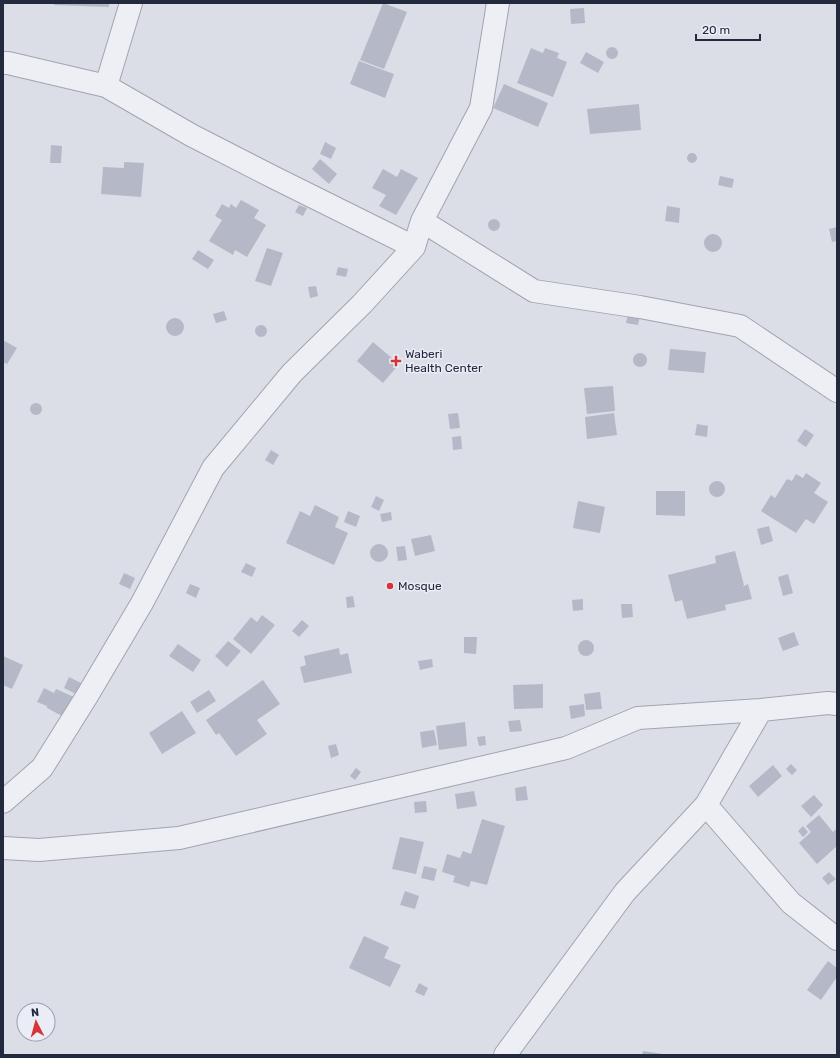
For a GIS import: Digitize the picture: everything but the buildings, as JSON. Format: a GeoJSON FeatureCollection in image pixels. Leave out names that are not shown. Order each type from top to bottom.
{"type":"FeatureCollection","features":[{"type":"Feature","properties":{"kind":"street"},"geometry":{"type":"LineString","coordinates":[[106,86],[131,3]]}},
{"type":"Feature","properties":{"kind":"street"},"geometry":{"type":"LineString","coordinates":[[3,802],[42,768],[142,603],[213,468],[292,373],[362,304],[414,247],[422,221],[481,108],[498,3]]}},
{"type":"Feature","properties":{"kind":"street"},"geometry":{"type":"LineString","coordinates":[[3,63],[106,86],[191,135],[414,247]]}},
{"type":"Feature","properties":{"kind":"street"},"geometry":{"type":"LineString","coordinates":[[422,221],[534,291],[640,307],[740,326],[837,390]]}},
{"type":"Feature","properties":{"kind":"street"},"geometry":{"type":"LineString","coordinates":[[3,848],[39,850],[179,838],[566,748],[638,718],[761,710],[834,700]]}},
{"type":"Feature","properties":{"kind":"street"},"geometry":{"type":"LineString","coordinates":[[505,1055],[625,892],[706,805],[761,710]]}},
{"type":"Feature","properties":{"kind":"street"},"geometry":{"type":"LineString","coordinates":[[706,805],[791,903],[837,939]]}},
{"type":"Feature","properties":{"kind":"place","name":"Waberi Health Center"},"geometry":{"type":"Point","coordinates":[396,361]}},
{"type":"Feature","properties":{"kind":"place","name":"Mosque"},"geometry":{"type":"Point","coordinates":[390,586]}}]}
